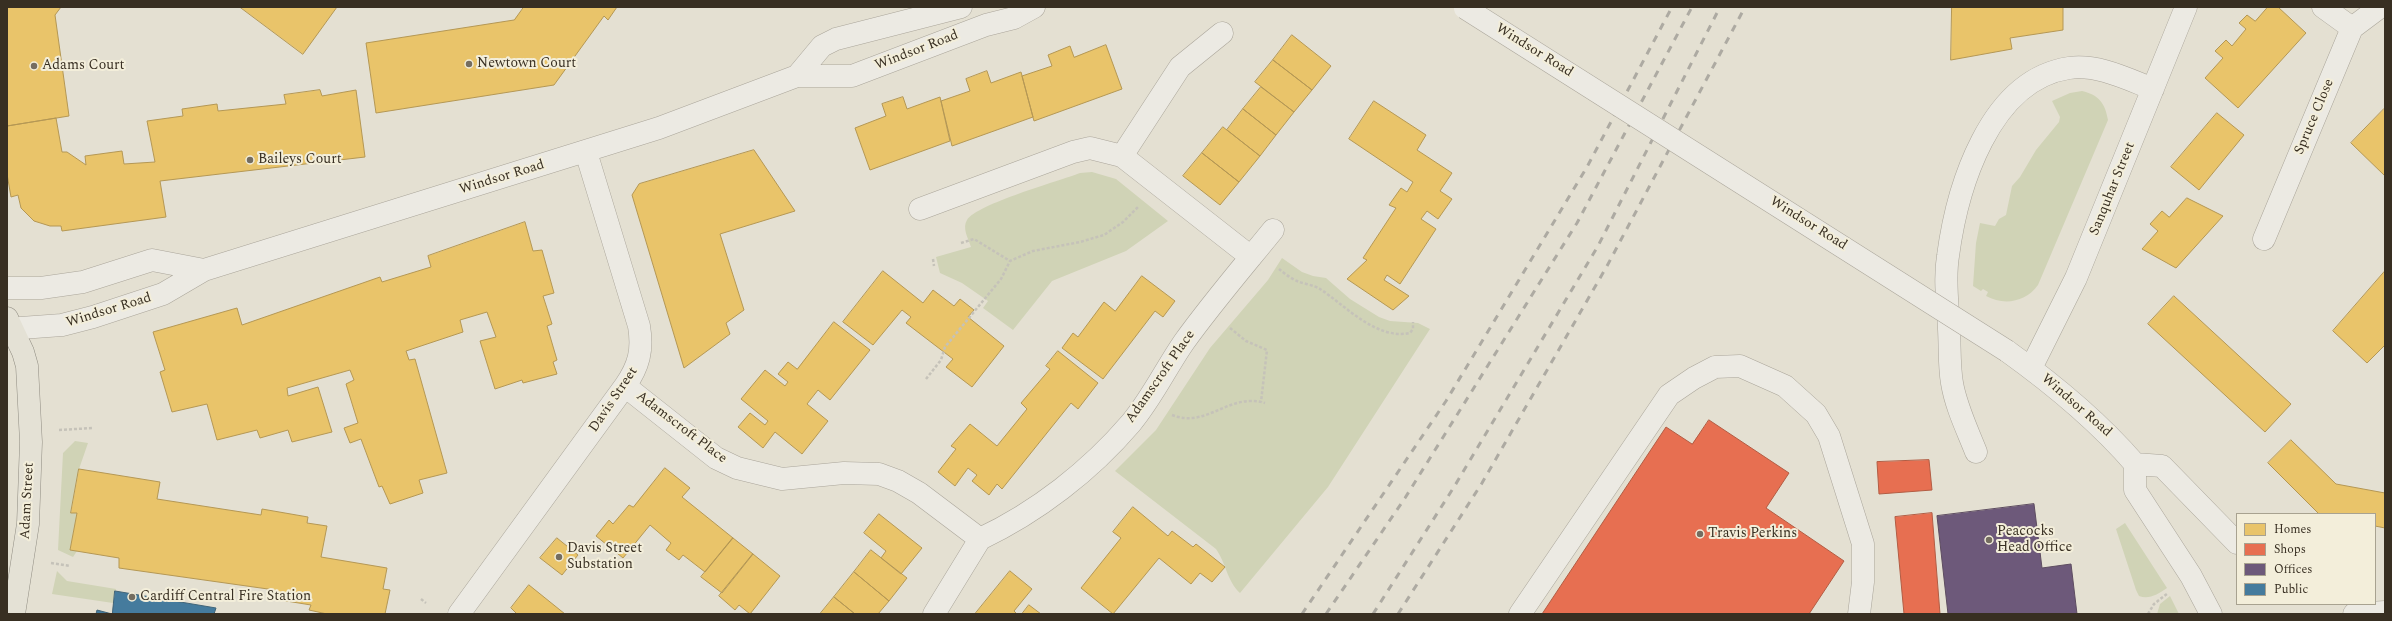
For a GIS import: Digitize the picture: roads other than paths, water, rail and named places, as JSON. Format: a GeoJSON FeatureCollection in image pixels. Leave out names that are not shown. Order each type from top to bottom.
{"type":"FeatureCollection","features":[{"type":"Feature","properties":{"kind":"main road","name":"Adam Street"},"geometry":{"type":"LineString","coordinates":[[9,326],[24,352],[27,366],[31,442],[28,524],[14,614]]}},
{"type":"Feature","properties":{"kind":"street","name":"Windsor Road"},"geometry":{"type":"LineString","coordinates":[[796,76],[822,46],[836,40],[962,7]]}},
{"type":"Feature","properties":{"kind":"street","name":"Windsor Road"},"geometry":{"type":"LineString","coordinates":[[9,326],[62,325],[93,317],[163,294],[204,270],[586,152],[659,128],[796,76],[852,76],[986,24],[1014,18],[1034,7]]}},
{"type":"Feature","properties":{"kind":"street","name":"Windsor Road"},"geometry":{"type":"LineString","coordinates":[[1465,7],[2007,351],[2031,368],[2115,440],[2135,464]]}},
{"type":"Feature","properties":{"kind":"street","name":"Sanquhar Street"},"geometry":{"type":"LineString","coordinates":[[2031,368],[2076,278],[2186,7]]}},
{"type":"Feature","properties":{"kind":"street"},"geometry":{"type":"LineString","coordinates":[[2323,7],[2352,28],[2380,7]]}},
{"type":"Feature","properties":{"kind":"street","name":"Spruce Close"},"geometry":{"type":"LineString","coordinates":[[2264,240],[2352,28]]}},
{"type":"Feature","properties":{"kind":"street"},"geometry":{"type":"LineString","coordinates":[[1122,156],[1180,67],[1222,33]]}},
{"type":"Feature","properties":{"kind":"street"},"geometry":{"type":"LineString","coordinates":[[1976,452],[1957,403],[1952,382],[1946,276],[1951,235],[1959,201],[1969,169],[1980,144],[2010,101],[2026,86],[2046,75],[2069,68],[2090,68],[2104,71],[2153,89]]}},
{"type":"Feature","properties":{"kind":"street"},"geometry":{"type":"LineString","coordinates":[[920,208],[1073,152],[1090,148],[1122,156],[1251,257]]}},
{"type":"Feature","properties":{"kind":"street","name":"Davis Street"},"geometry":{"type":"LineString","coordinates":[[459,614],[635,372],[641,356],[642,340],[639,326],[586,152]]}},
{"type":"Feature","properties":{"kind":"street","name":"Adamscroft Place"},"geometry":{"type":"LineString","coordinates":[[625,386],[716,458],[737,468],[782,479],[844,473],[879,474],[898,481],[919,493],[980,539],[1006,527],[1072,480],[1131,423],[1155,390],[1184,342],[1273,230]]}},
{"type":"Feature","properties":{"kind":"street","name":"Windsor Road"},"geometry":{"type":"LineString","coordinates":[[7,288],[41,288],[76,283],[152,260],[204,270]]}},
{"type":"Feature","properties":{"kind":"street"},"geometry":{"type":"LineString","coordinates":[[1520,614],[1669,395],[1694,378],[1715,367],[1740,366],[1786,386],[1816,414],[1829,436],[1863,544],[1863,582],[1859,614]]}},
{"type":"Feature","properties":{"kind":"street"},"geometry":{"type":"LineString","coordinates":[[2211,614],[2191,576],[2135,490],[2135,464],[2162,466],[2236,542]]}},
{"type":"Feature","properties":{"kind":"street"},"geometry":{"type":"LineString","coordinates":[[934,614],[980,539]]}},
{"type":"Feature","properties":{"kind":"street"},"geometry":{"type":"LineString","coordinates":[[2340,605],[2354,614],[2385,612]]}},
{"type":"Feature","properties":{"kind":"railway"},"geometry":{"type":"LineString","coordinates":[[1302,614],[1446,401],[1587,167],[1672,7]]}},
{"type":"Feature","properties":{"kind":"railway"},"geometry":{"type":"LineString","coordinates":[[1326,614],[1405,498],[1577,223],[1692,7]]}},
{"type":"Feature","properties":{"kind":"railway"},"geometry":{"type":"LineString","coordinates":[[1373,614],[1454,487],[1598,246],[1720,7]]}},
{"type":"Feature","properties":{"kind":"railway"},"geometry":{"type":"LineString","coordinates":[[1398,614],[1482,483],[1607,266],[1745,7]]}},
{"type":"Feature","properties":{"kind":"place","name":"Newtown Court"},"geometry":{"type":"Point","coordinates":[469,64]}},
{"type":"Feature","properties":{"kind":"place","name":"Adams Court"},"geometry":{"type":"Point","coordinates":[34,66]}},
{"type":"Feature","properties":{"kind":"place","name":"Baileys Court"},"geometry":{"type":"Point","coordinates":[250,160]}},
{"type":"Feature","properties":{"kind":"place","name":"Travis Perkins"},"geometry":{"type":"Point","coordinates":[1700,534]}},
{"type":"Feature","properties":{"kind":"place","name":"Peacocks Head Office"},"geometry":{"type":"Point","coordinates":[1989,540]}},
{"type":"Feature","properties":{"kind":"place","name":"Davis Street Substation"},"geometry":{"type":"Point","coordinates":[559,557]}},
{"type":"Feature","properties":{"kind":"place","name":"Cardiff Central Fire Station"},"geometry":{"type":"Point","coordinates":[132,597]}}]}
